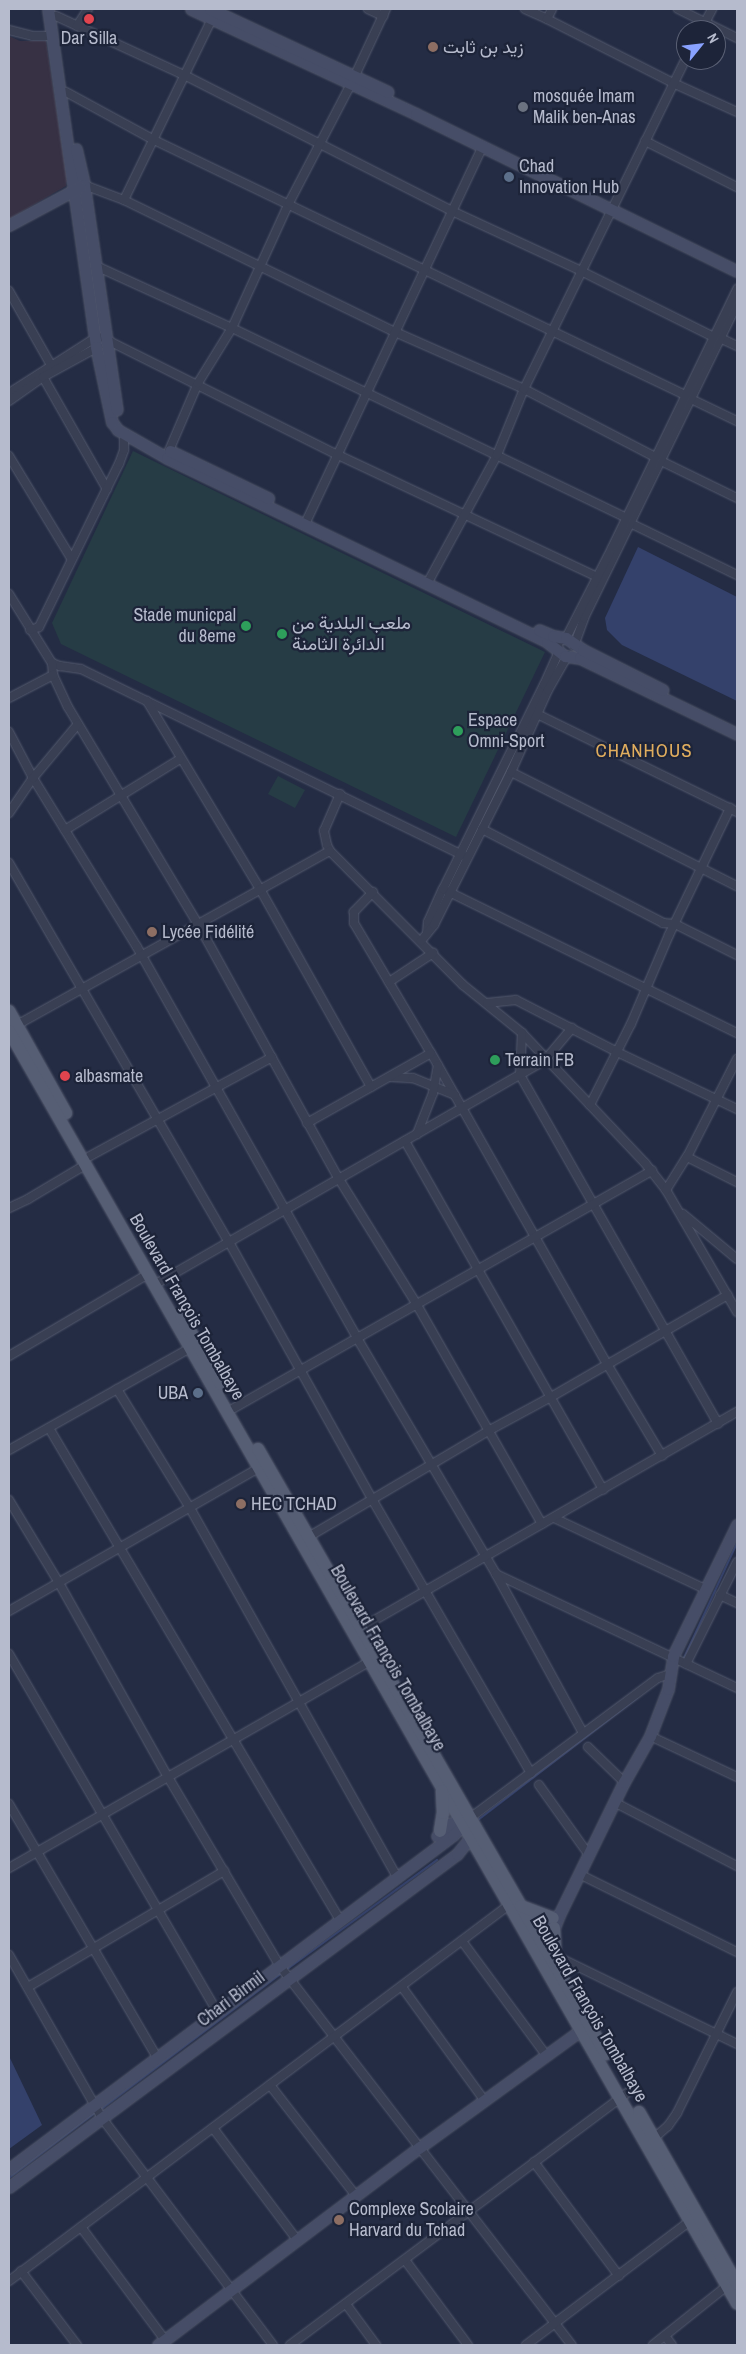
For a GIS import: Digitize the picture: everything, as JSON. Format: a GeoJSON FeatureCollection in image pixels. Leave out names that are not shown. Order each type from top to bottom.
{"type":"FeatureCollection","features":[{"type":"Feature","properties":{"kind":"main road","name":"Boulevard François Tombalbaye"},"geometry":{"type":"LineString","coordinates":[[9,1012],[12,1044],[88,1160]]}},
{"type":"Feature","properties":{"kind":"main road","name":"Boulevard François Tombalbaye"},"geometry":{"type":"LineString","coordinates":[[11,1029],[88,1160],[155,1280],[190,1348],[358,1630],[465,1821],[585,2026],[624,2095],[690,2221],[732,2285]]}},
{"type":"Feature","properties":{"kind":"main road","name":"Boulevard François Tombalbaye"},"geometry":{"type":"LineString","coordinates":[[155,1280],[310,1536],[358,1630],[370,1661],[441,1786],[465,1821],[468,1841],[515,1906]]}},
{"type":"Feature","properties":{"kind":"main road"},"geometry":{"type":"LineString","coordinates":[[440,1831],[443,1813],[441,1786]]}},
{"type":"Feature","properties":{"kind":"main road"},"geometry":{"type":"LineString","coordinates":[[515,1906],[555,1920],[556,1962]]}},
{"type":"Feature","properties":{"kind":"main road","name":"Boulevard François Tombalbaye"},"geometry":{"type":"LineString","coordinates":[[534,1938],[556,1962],[585,2026]]}},
{"type":"Feature","properties":{"kind":"main road","name":"Boulevard François Tombalbaye"},"geometry":{"type":"LineString","coordinates":[[624,2095],[654,2138],[732,2285],[737,2303]]}},
{"type":"Feature","properties":{"kind":"street"},"geometry":{"type":"LineString","coordinates":[[77,26],[88,9]]}},
{"type":"Feature","properties":{"kind":"street"},"geometry":{"type":"LineString","coordinates":[[191,9],[213,12],[737,271]]}},
{"type":"Feature","properties":{"kind":"street"},"geometry":{"type":"LineString","coordinates":[[168,454],[198,383],[232,328],[289,203],[385,12],[368,9]]}},
{"type":"Feature","properties":{"kind":"street"},"geometry":{"type":"LineString","coordinates":[[525,9],[673,83],[737,112]]}},
{"type":"Feature","properties":{"kind":"street"},"geometry":{"type":"LineString","coordinates":[[547,19],[552,9]]}},
{"type":"Feature","properties":{"kind":"street"},"geometry":{"type":"LineString","coordinates":[[678,9],[695,20]]}},
{"type":"Feature","properties":{"kind":"street"},"geometry":{"type":"LineString","coordinates":[[54,11],[77,26],[186,76],[452,211],[737,346]]}},
{"type":"Feature","properties":{"kind":"street"},"geometry":{"type":"LineString","coordinates":[[54,11],[51,36],[96,266],[112,422],[124,434],[306,520],[429,581],[547,642],[562,654],[580,658],[737,734]]}},
{"type":"Feature","properties":{"kind":"street"},"geometry":{"type":"LineString","coordinates":[[54,11],[103,342],[115,402],[122,426],[168,454]]}},
{"type":"Feature","properties":{"kind":"street"},"geometry":{"type":"LineString","coordinates":[[124,200],[186,76],[213,12]]}},
{"type":"Feature","properties":{"kind":"street"},"geometry":{"type":"LineString","coordinates":[[9,30],[33,36],[51,36]]}},
{"type":"Feature","properties":{"kind":"street"},"geometry":{"type":"LineString","coordinates":[[429,581],[497,455],[524,389],[680,70]]}},
{"type":"Feature","properties":{"kind":"street"},"geometry":{"type":"LineString","coordinates":[[352,80],[612,208],[737,264]]}},
{"type":"Feature","properties":{"kind":"street"},"geometry":{"type":"LineString","coordinates":[[66,92],[154,140],[553,330],[737,421]]}},
{"type":"Feature","properties":{"kind":"street"},"geometry":{"type":"LineString","coordinates":[[645,141],[737,187]]}},
{"type":"Feature","properties":{"kind":"street"},"geometry":{"type":"LineString","coordinates":[[306,520],[336,454],[368,393],[424,268],[483,146]]}},
{"type":"Feature","properties":{"kind":"street"},"geometry":{"type":"LineString","coordinates":[[9,225],[80,187],[124,200],[395,332],[524,389],[737,498]]}},
{"type":"Feature","properties":{"kind":"street"},"geometry":{"type":"LineString","coordinates":[[96,266],[232,328],[497,455],[737,575]]}},
{"type":"Feature","properties":{"kind":"street"},"geometry":{"type":"LineString","coordinates":[[570,640],[717,337],[737,289]]}},
{"type":"Feature","properties":{"kind":"street"},"geometry":{"type":"LineString","coordinates":[[9,291],[51,364]]}},
{"type":"Feature","properties":{"kind":"street"},"geometry":{"type":"LineString","coordinates":[[717,337],[737,304]]}},
{"type":"Feature","properties":{"kind":"street"},"geometry":{"type":"LineString","coordinates":[[9,401],[44,377],[103,342]]}},
{"type":"Feature","properties":{"kind":"street"},"geometry":{"type":"LineString","coordinates":[[9,393],[51,364],[103,342],[198,383],[336,454],[464,516],[597,577]]}},
{"type":"Feature","properties":{"kind":"street"},"geometry":{"type":"LineString","coordinates":[[44,377],[107,489]]}},
{"type":"Feature","properties":{"kind":"street"},"geometry":{"type":"LineString","coordinates":[[30,630],[39,627],[71,558],[107,489],[124,450],[124,434]]}},
{"type":"Feature","properties":{"kind":"street"},"geometry":{"type":"LineString","coordinates":[[9,456],[71,558]]}},
{"type":"Feature","properties":{"kind":"street"},"geometry":{"type":"LineString","coordinates":[[562,654],[575,652],[570,640],[597,577],[629,521]]}},
{"type":"Feature","properties":{"kind":"street"},"geometry":{"type":"LineString","coordinates":[[429,581],[553,636],[570,640],[583,650],[737,726]]}},
{"type":"Feature","properties":{"kind":"street"},"geometry":{"type":"LineString","coordinates":[[9,594],[52,663],[53,675],[78,724],[198,924],[339,1179],[417,1305],[542,1524]]}},
{"type":"Feature","properties":{"kind":"street"},"geometry":{"type":"LineString","coordinates":[[464,855],[482,829],[511,772],[537,714],[562,654],[558,642],[570,640]]}},
{"type":"Feature","properties":{"kind":"street"},"geometry":{"type":"LineString","coordinates":[[420,941],[434,925],[447,890],[503,771],[562,654]]}},
{"type":"Feature","properties":{"kind":"street"},"geometry":{"type":"LineString","coordinates":[[52,663],[81,669],[464,855]]}},
{"type":"Feature","properties":{"kind":"street"},"geometry":{"type":"LineString","coordinates":[[9,698],[53,675]]}},
{"type":"Feature","properties":{"kind":"street"},"geometry":{"type":"LineString","coordinates":[[147,701],[180,759],[260,889],[371,1087]]}},
{"type":"Feature","properties":{"kind":"street"},"geometry":{"type":"LineString","coordinates":[[537,714],[735,810],[701,868],[617,1052],[590,1105]]}},
{"type":"Feature","properties":{"kind":"street"},"geometry":{"type":"LineString","coordinates":[[9,813],[33,778],[78,724]]}},
{"type":"Feature","properties":{"kind":"street"},"geometry":{"type":"LineString","coordinates":[[9,732],[33,778],[141,955],[357,1338],[496,1574],[583,1733]]}},
{"type":"Feature","properties":{"kind":"street"},"geometry":{"type":"LineString","coordinates":[[65,830],[180,759]]}},
{"type":"Feature","properties":{"kind":"street"},"geometry":{"type":"LineString","coordinates":[[511,772],[737,886]]}},
{"type":"Feature","properties":{"kind":"street"},"geometry":{"type":"LineString","coordinates":[[340,794],[324,831],[326,845],[330,851],[373,892],[463,985],[522,1033],[652,1171],[666,1190],[737,1312]]}},
{"type":"Feature","properties":{"kind":"street"},"geometry":{"type":"LineString","coordinates":[[482,829],[663,923],[675,924],[737,955]]}},
{"type":"Feature","properties":{"kind":"street"},"geometry":{"type":"LineString","coordinates":[[11,1029],[330,851]]}},
{"type":"Feature","properties":{"kind":"street"},"geometry":{"type":"LineString","coordinates":[[9,862],[229,1242],[372,1499],[531,1773]]}},
{"type":"Feature","properties":{"kind":"street"},"geometry":{"type":"LineString","coordinates":[[447,890],[737,1033]]}},
{"type":"Feature","properties":{"kind":"street"},"geometry":{"type":"LineString","coordinates":[[373,892],[356,910],[353,920],[432,1053],[607,1364],[662,1456]]}},
{"type":"Feature","properties":{"kind":"street"},"geometry":{"type":"LineString","coordinates":[[389,982],[433,954]]}},
{"type":"Feature","properties":{"kind":"street"},"geometry":{"type":"LineString","coordinates":[[487,1003],[516,1000],[617,1052],[737,1109]]}},
{"type":"Feature","properties":{"kind":"street"},"geometry":{"type":"LineString","coordinates":[[9,1356],[229,1242],[546,1060],[572,1028]]}},
{"type":"Feature","properties":{"kind":"street"},"geometry":{"type":"LineString","coordinates":[[522,1033],[520,1075],[718,1424]]}},
{"type":"Feature","properties":{"kind":"street"},"geometry":{"type":"LineString","coordinates":[[307,1123],[432,1053]]}},
{"type":"Feature","properties":{"kind":"street"},"geometry":{"type":"LineString","coordinates":[[9,1208],[157,1120],[272,1057]]}},
{"type":"Feature","properties":{"kind":"street"},"geometry":{"type":"LineString","coordinates":[[666,1190],[687,1157],[737,1059]]}},
{"type":"Feature","properties":{"kind":"street"},"geometry":{"type":"LineString","coordinates":[[416,1134],[424,1119],[438,1065]]}},
{"type":"Feature","properties":{"kind":"street"},"geometry":{"type":"LineString","coordinates":[[386,1078],[395,1076],[413,1078],[455,1095]]}},
{"type":"Feature","properties":{"kind":"street"},"geometry":{"type":"LineString","coordinates":[[405,1141],[603,1490]]}},
{"type":"Feature","properties":{"kind":"street"},"geometry":{"type":"LineString","coordinates":[[687,1157],[737,1182]]}},
{"type":"Feature","properties":{"kind":"street"},"geometry":{"type":"LineString","coordinates":[[234,1408],[652,1171]]}},
{"type":"Feature","properties":{"kind":"street"},"geometry":{"type":"LineString","coordinates":[[677,1209],[737,1259]]}},
{"type":"Feature","properties":{"kind":"street"},"geometry":{"type":"LineString","coordinates":[[310,1536],[432,1466],[488,1431],[551,1398],[728,1295]]}},
{"type":"Feature","properties":{"kind":"street"},"geometry":{"type":"LineString","coordinates":[[9,1450],[190,1348]]}},
{"type":"Feature","properties":{"kind":"street"},"geometry":{"type":"LineString","coordinates":[[117,1389],[190,1508],[397,1877]]}},
{"type":"Feature","properties":{"kind":"street"},"geometry":{"type":"LineString","coordinates":[[358,1630],[737,1412]]}},
{"type":"Feature","properties":{"kind":"street"},"geometry":{"type":"LineString","coordinates":[[49,1428],[340,1920]]}},
{"type":"Feature","properties":{"kind":"street"},"geometry":{"type":"LineString","coordinates":[[9,1611],[260,1468]]}},
{"type":"Feature","properties":{"kind":"street"},"geometry":{"type":"LineString","coordinates":[[9,1500],[59,1583],[168,1777],[284,1971],[572,2345]]}},
{"type":"Feature","properties":{"kind":"street"},"geometry":{"type":"LineString","coordinates":[[554,1518],[707,1590]]}},
{"type":"Feature","properties":{"kind":"street"},"geometry":{"type":"LineString","coordinates":[[534,1938],[555,1920],[624,1782],[650,1736],[668,1689],[673,1656],[707,1590],[737,1525]]}},
{"type":"Feature","properties":{"kind":"street"},"geometry":{"type":"LineString","coordinates":[[686,1664],[737,1562]]}},
{"type":"Feature","properties":{"kind":"street"},"geometry":{"type":"LineString","coordinates":[[496,1574],[673,1656],[737,1688]]}},
{"type":"Feature","properties":{"kind":"street"},"geometry":{"type":"LineString","coordinates":[[720,1595],[737,1603]]}},
{"type":"Feature","properties":{"kind":"street"},"geometry":{"type":"LineString","coordinates":[[9,1654],[101,1816],[217,2012]]}},
{"type":"Feature","properties":{"kind":"street"},"geometry":{"type":"LineString","coordinates":[[9,1868],[370,1661]]}},
{"type":"Feature","properties":{"kind":"street"},"geometry":{"type":"LineString","coordinates":[[440,1831],[465,1821],[658,1678],[670,1674]]}},
{"type":"Feature","properties":{"kind":"street"},"geometry":{"type":"LineString","coordinates":[[650,1736],[737,1777]]}},
{"type":"Feature","properties":{"kind":"street"},"geometry":{"type":"LineString","coordinates":[[588,1747],[624,1782]]}},
{"type":"Feature","properties":{"kind":"street"},"geometry":{"type":"LineString","coordinates":[[539,1785],[589,1855]]}},
{"type":"Feature","properties":{"kind":"street"},"geometry":{"type":"LineString","coordinates":[[614,1802],[737,1866]]}},
{"type":"Feature","properties":{"kind":"street"},"geometry":{"type":"LineString","coordinates":[[9,1804],[157,2057]]}},
{"type":"Feature","properties":{"kind":"street","name":"Chari Birmil"},"geometry":{"type":"LineString","coordinates":[[9,2187],[98,2111],[157,2057],[217,2012],[284,1971],[340,1920],[453,1835],[465,1821]]}},
{"type":"Feature","properties":{"kind":"street","name":"Chari Birmil"},"geometry":{"type":"LineString","coordinates":[[430,1851],[440,1831]]}},
{"type":"Feature","properties":{"kind":"street"},"geometry":{"type":"LineString","coordinates":[[453,1835],[468,1841]]}},
{"type":"Feature","properties":{"kind":"street","name":"Chari Birmil"},"geometry":{"type":"LineString","coordinates":[[9,2169],[98,2111],[284,1971],[468,1841]]}},
{"type":"Feature","properties":{"kind":"street"},"geometry":{"type":"LineString","coordinates":[[28,1987],[224,1870]]}},
{"type":"Feature","properties":{"kind":"street"},"geometry":{"type":"LineString","coordinates":[[579,1874],[737,1952]]}},
{"type":"Feature","properties":{"kind":"street"},"geometry":{"type":"LineString","coordinates":[[9,2281],[462,1941],[515,1906]]}},
{"type":"Feature","properties":{"kind":"street"},"geometry":{"type":"LineString","coordinates":[[462,1941],[546,2055]]}},
{"type":"Feature","properties":{"kind":"street"},"geometry":{"type":"LineString","coordinates":[[9,1955],[98,2111],[146,2180],[272,2345]]}},
{"type":"Feature","properties":{"kind":"street"},"geometry":{"type":"LineString","coordinates":[[556,1962],[737,2044]]}},
{"type":"Feature","properties":{"kind":"street"},"geometry":{"type":"LineString","coordinates":[[402,1987],[484,2100]]}},
{"type":"Feature","properties":{"kind":"street"},"geometry":{"type":"LineString","coordinates":[[654,2138],[668,2126],[677,2113],[737,1992]]}},
{"type":"Feature","properties":{"kind":"street"},"geometry":{"type":"LineString","coordinates":[[81,2226],[162,2343],[420,2147],[585,2026]]}},
{"type":"Feature","properties":{"kind":"street"},"geometry":{"type":"LineString","coordinates":[[270,2085],[356,2196]]}},
{"type":"Feature","properties":{"kind":"street"},"geometry":{"type":"LineString","coordinates":[[290,2345],[624,2095]]}},
{"type":"Feature","properties":{"kind":"street"},"geometry":{"type":"LineString","coordinates":[[213,2128],[296,2240]]}},
{"type":"Feature","properties":{"kind":"street"},"geometry":{"type":"LineString","coordinates":[[534,2162],[619,2276]]}},
{"type":"Feature","properties":{"kind":"street"},"geometry":{"type":"LineString","coordinates":[[526,2345],[690,2221]]}},
{"type":"Feature","properties":{"kind":"street"},"geometry":{"type":"LineString","coordinates":[[405,2260],[468,2345]]}},
{"type":"Feature","properties":{"kind":"street"},"geometry":{"type":"LineString","coordinates":[[21,2271],[77,2345]]}},
{"type":"Feature","properties":{"kind":"street"},"geometry":{"type":"LineString","coordinates":[[653,2345],[732,2285]]}},
{"type":"Feature","properties":{"kind":"street"},"geometry":{"type":"LineString","coordinates":[[346,2304],[376,2345]]}},
{"type":"Feature","properties":{"kind":"street"},"geometry":{"type":"LineString","coordinates":[[665,2336],[672,2345]]}},
{"type":"Feature","properties":{"kind":"shaded area"},"geometry":{"type":"Polygon","coordinates":[[[9,36],[20,41],[46,41],[67,179],[66,186],[9,219],[9,36]]]}},
{"type":"Feature","properties":{"kind":"shaded area","name":"ملعب البلدية من الدائرة الثامنة"},"geometry":{"type":"Polygon","coordinates":[[[133,451],[545,652],[456,837],[61,644],[52,623],[133,451]]]}},
{"type":"Feature","properties":{"kind":"shaded area"},"geometry":{"type":"Polygon","coordinates":[[[278,776],[305,790],[295,808],[268,794],[278,776]]]}},
{"type":"Feature","properties":{"kind":"water"},"geometry":{"type":"Polygon","coordinates":[[[638,547],[737,597],[737,701],[622,645],[607,630],[605,618],[638,547]]]}},
{"type":"Feature","properties":{"kind":"water"},"geometry":{"type":"Polygon","coordinates":[[[9,2056],[42,2125],[9,2149],[9,2056]]]}},
{"type":"Feature","properties":{"kind":"waterway"},"geometry":{"type":"LineString","coordinates":[[683,1660],[737,1543]]}},
{"type":"Feature","properties":{"kind":"waterway"},"geometry":{"type":"LineString","coordinates":[[478,1820],[637,1698]]}},
{"type":"Feature","properties":{"kind":"waterway"},"geometry":{"type":"LineString","coordinates":[[286,1970],[437,1860]]}},
{"type":"Feature","properties":{"kind":"waterway"},"geometry":{"type":"LineString","coordinates":[[100,2110],[282,1973]]}},
{"type":"Feature","properties":{"kind":"waterway"},"geometry":{"type":"LineString","coordinates":[[9,2178],[96,2112]]}},
{"type":"Feature","properties":{"kind":"place","name":"Dar Silla"},"geometry":{"type":"Point","coordinates":[89,19]}},
{"type":"Feature","properties":{"kind":"place","name":"زيد بن ثابت"},"geometry":{"type":"Point","coordinates":[433,47]}},
{"type":"Feature","properties":{"kind":"place","name":"mosquée Imam Malik ben-Anas"},"geometry":{"type":"Point","coordinates":[523,107]}},
{"type":"Feature","properties":{"kind":"place","name":"Chad Innovation Hub"},"geometry":{"type":"Point","coordinates":[509,177]}},
{"type":"Feature","properties":{"kind":"place","name":"Stade municpal du 8eme"},"geometry":{"type":"Point","coordinates":[246,626]}},
{"type":"Feature","properties":{"kind":"place","name":"ملعب البلدية من الدائرة الثامنة"},"geometry":{"type":"Point","coordinates":[282,634]}},
{"type":"Feature","properties":{"kind":"place","name":"Espace Omni-Sport"},"geometry":{"type":"Point","coordinates":[458,731]}},
{"type":"Feature","properties":{"kind":"place","name":"Lycée Fidélité"},"geometry":{"type":"Point","coordinates":[152,932]}},
{"type":"Feature","properties":{"kind":"place","name":"Terrain FB"},"geometry":{"type":"Point","coordinates":[495,1060]}},
{"type":"Feature","properties":{"kind":"place","name":"albasmate"},"geometry":{"type":"Point","coordinates":[65,1076]}},
{"type":"Feature","properties":{"kind":"place","name":"UBA"},"geometry":{"type":"Point","coordinates":[198,1393]}},
{"type":"Feature","properties":{"kind":"place","name":"HEC TCHAD"},"geometry":{"type":"Point","coordinates":[241,1504]}},
{"type":"Feature","properties":{"kind":"place","name":"Complexe Scolaire Harvard du Tchad"},"geometry":{"type":"Point","coordinates":[339,2220]}},
{"type":"Feature","properties":{"kind":"district","name":"CHANHOUS"},"geometry":{"type":"Point","coordinates":[644,751]}}]}
